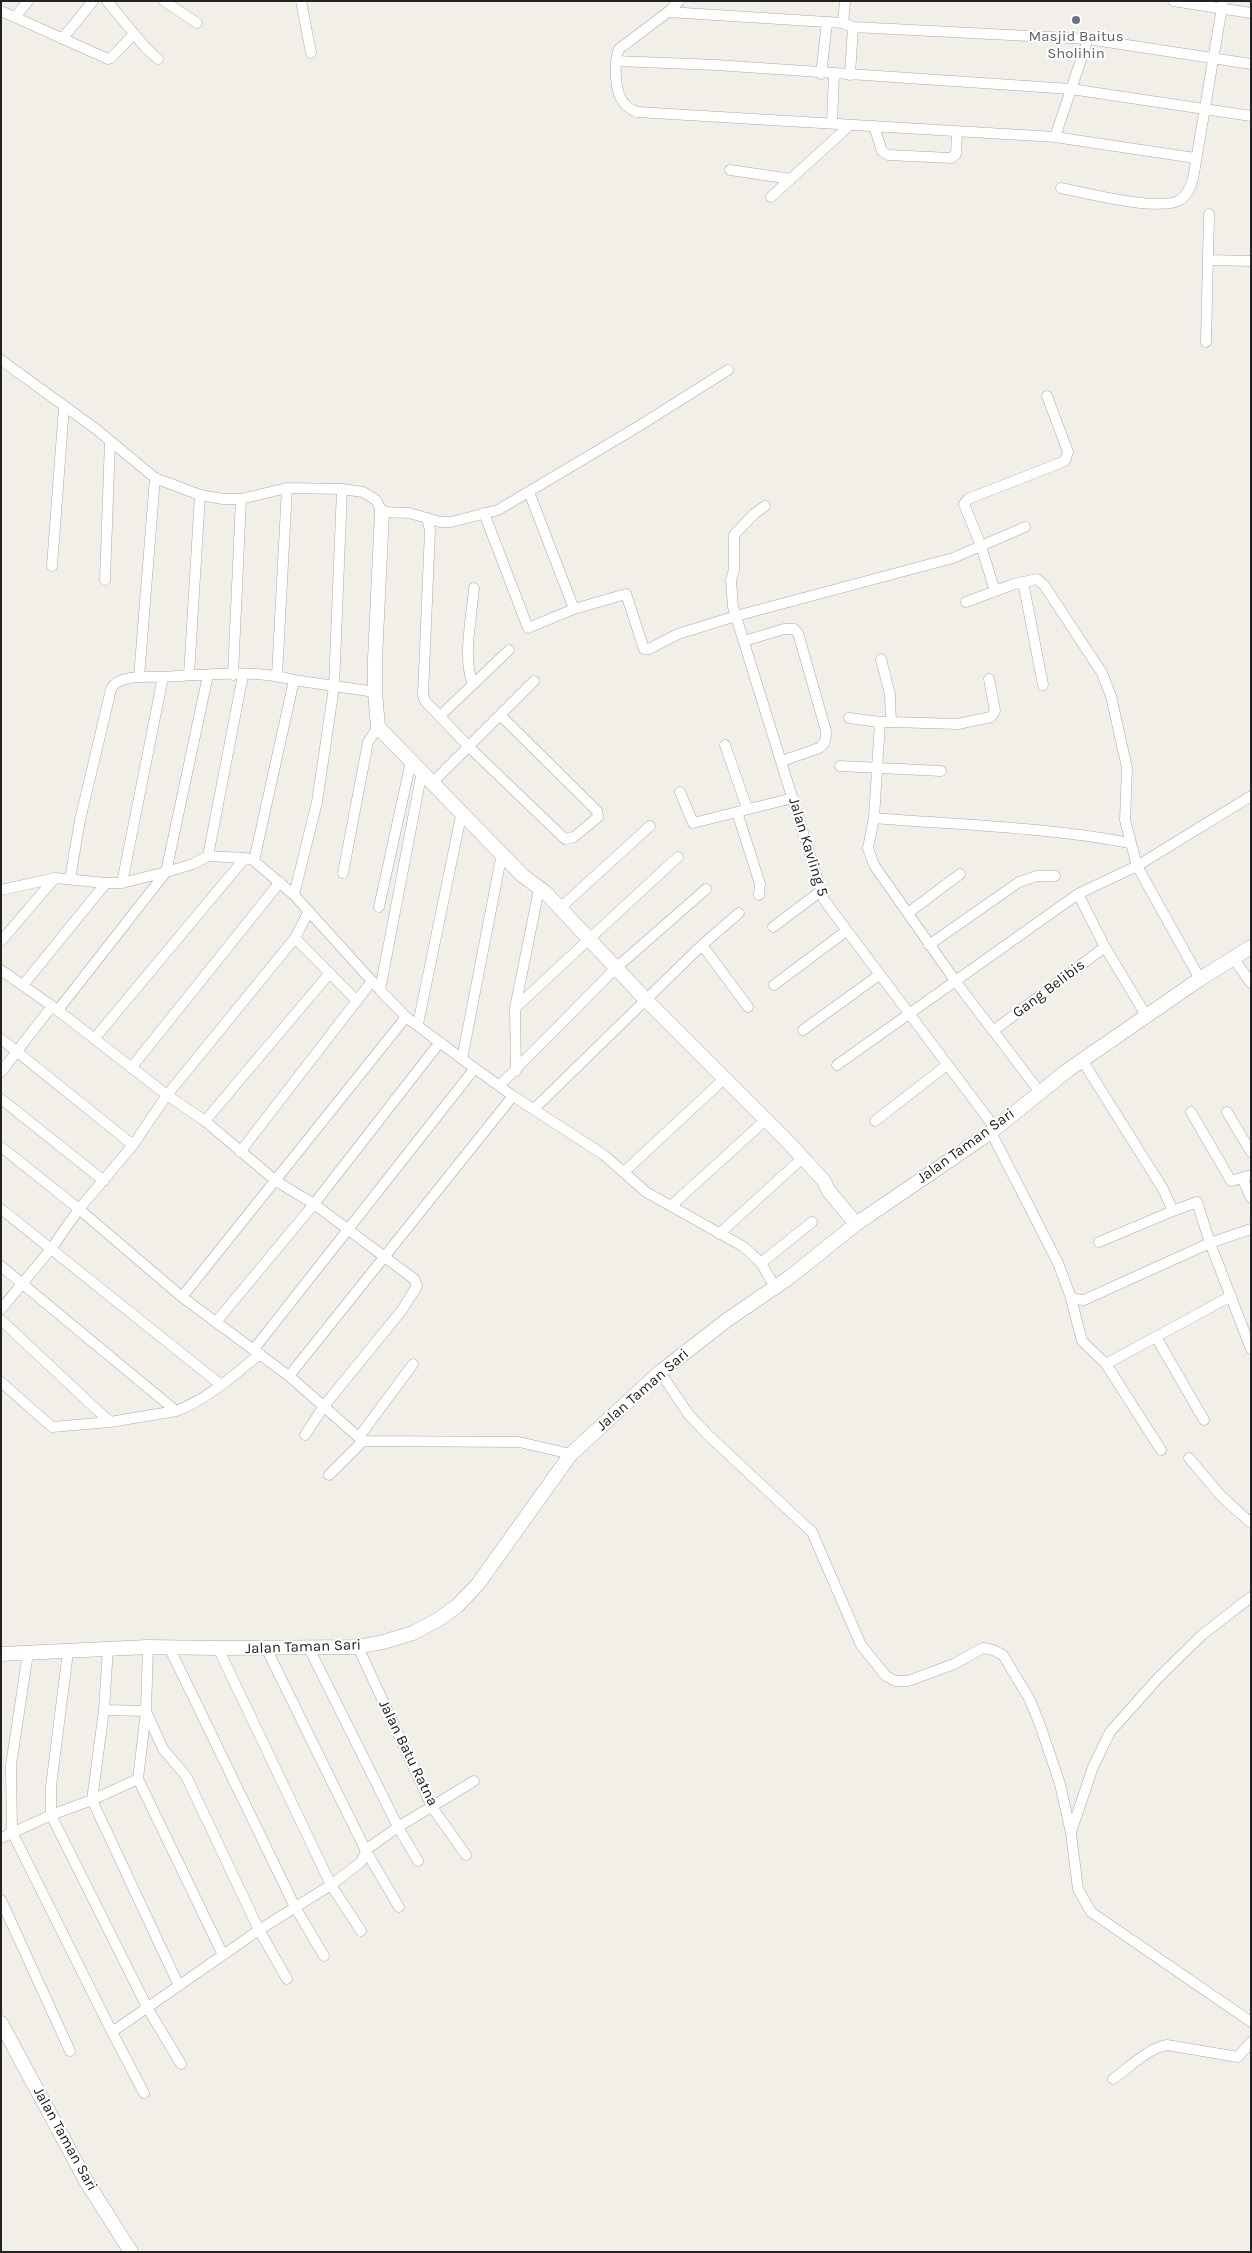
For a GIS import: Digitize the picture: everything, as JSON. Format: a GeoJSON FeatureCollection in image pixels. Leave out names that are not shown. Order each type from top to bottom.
{"type":"FeatureCollection","features":[{"type":"Feature","properties":{"kind":"street"},"geometry":{"type":"LineString","coordinates":[[15,17],[28,1]]}},
{"type":"Feature","properties":{"kind":"street"},"geometry":{"type":"LineString","coordinates":[[62,39],[93,1]]}},
{"type":"Feature","properties":{"kind":"street"},"geometry":{"type":"LineString","coordinates":[[107,1],[134,34],[158,59]]}},
{"type":"Feature","properties":{"kind":"street"},"geometry":{"type":"LineString","coordinates":[[164,1],[197,23]]}},
{"type":"Feature","properties":{"kind":"street"},"geometry":{"type":"LineString","coordinates":[[301,1],[311,53]]}},
{"type":"Feature","properties":{"kind":"street"},"geometry":{"type":"LineString","coordinates":[[679,1],[668,12],[620,49],[616,61],[618,93],[623,102],[637,112],[1056,137],[1195,158]]}},
{"type":"Feature","properties":{"kind":"street"},"geometry":{"type":"LineString","coordinates":[[845,1],[850,75]]}},
{"type":"Feature","properties":{"kind":"street"},"geometry":{"type":"LineString","coordinates":[[1173,1],[1223,5],[1251,13]]}},
{"type":"Feature","properties":{"kind":"street"},"geometry":{"type":"LineString","coordinates":[[1061,188],[1149,204],[1178,201],[1188,192],[1192,185],[1195,158],[1223,5]]}},
{"type":"Feature","properties":{"kind":"street"},"geometry":{"type":"LineString","coordinates":[[1,10],[108,59],[134,34]]}},
{"type":"Feature","properties":{"kind":"street"},"geometry":{"type":"LineString","coordinates":[[668,12],[1088,39],[1251,64]]}},
{"type":"Feature","properties":{"kind":"street"},"geometry":{"type":"LineString","coordinates":[[821,74],[827,23]]}},
{"type":"Feature","properties":{"kind":"street"},"geometry":{"type":"LineString","coordinates":[[1056,137],[1088,39]]}},
{"type":"Feature","properties":{"kind":"street"},"geometry":{"type":"LineString","coordinates":[[616,61],[716,65],[821,74],[960,80],[1071,89],[1251,116]]}},
{"type":"Feature","properties":{"kind":"street"},"geometry":{"type":"LineString","coordinates":[[832,123],[834,74]]}},
{"type":"Feature","properties":{"kind":"street"},"geometry":{"type":"LineString","coordinates":[[771,197],[850,125]]}},
{"type":"Feature","properties":{"kind":"street"},"geometry":{"type":"LineString","coordinates":[[874,126],[882,150],[892,156],[951,158],[956,154],[957,132]]}},
{"type":"Feature","properties":{"kind":"street"},"geometry":{"type":"LineString","coordinates":[[730,170],[791,179]]}},
{"type":"Feature","properties":{"kind":"street"},"geometry":{"type":"LineString","coordinates":[[1206,342],[1209,214]]}},
{"type":"Feature","properties":{"kind":"street"},"geometry":{"type":"LineString","coordinates":[[1208,260],[1251,261]]}},
{"type":"Feature","properties":{"kind":"street"},"geometry":{"type":"LineString","coordinates":[[1,360],[110,441],[155,478],[200,495],[211,498],[240,499],[287,488],[342,489],[363,492],[376,500],[382,512],[375,692],[378,727],[368,742],[343,873]]}},
{"type":"Feature","properties":{"kind":"street"},"geometry":{"type":"LineString","coordinates":[[382,512],[409,513],[440,522],[450,522],[498,510],[639,426],[728,370]]}},
{"type":"Feature","properties":{"kind":"street"},"geometry":{"type":"LineString","coordinates":[[995,591],[981,546],[964,504],[968,499],[1066,461],[1068,452],[1048,396]]}},
{"type":"Feature","properties":{"kind":"street"},"geometry":{"type":"LineString","coordinates":[[52,566],[64,407]]}},
{"type":"Feature","properties":{"kind":"street"},"geometry":{"type":"LineString","coordinates":[[105,580],[110,441]]}},
{"type":"Feature","properties":{"kind":"street"},"geometry":{"type":"LineString","coordinates":[[139,677],[155,478]]}},
{"type":"Feature","properties":{"kind":"street"},"geometry":{"type":"LineString","coordinates":[[277,676],[287,488]]}},
{"type":"Feature","properties":{"kind":"street"},"geometry":{"type":"LineString","coordinates":[[294,895],[317,802],[334,687],[342,489]]}},
{"type":"Feature","properties":{"kind":"street"},"geometry":{"type":"LineString","coordinates":[[529,492],[574,610]]}},
{"type":"Feature","properties":{"kind":"street"},"geometry":{"type":"LineString","coordinates":[[189,676],[200,495]]}},
{"type":"Feature","properties":{"kind":"street"},"geometry":{"type":"LineString","coordinates":[[208,856],[238,675],[240,499]]}},
{"type":"Feature","properties":{"kind":"street","name":"Jalan Kavling 5"},"geometry":{"type":"LineString","coordinates":[[765,506],[754,514],[734,535],[734,570],[731,580],[735,612],[821,891],[828,907],[947,1065],[993,1130],[1058,1263],[1070,1295],[1082,1341],[1106,1364],[1161,1450]]}},
{"type":"Feature","properties":{"kind":"street"},"geometry":{"type":"LineString","coordinates":[[484,513],[528,628],[574,610],[626,594],[644,649],[649,649],[678,634],[735,612],[953,558],[1025,527]]}},
{"type":"Feature","properties":{"kind":"street"},"geometry":{"type":"LineString","coordinates":[[427,518],[430,530],[423,695],[469,747],[565,839],[571,839],[598,817],[597,812],[500,715]]}},
{"type":"Feature","properties":{"kind":"street"},"geometry":{"type":"LineString","coordinates":[[966,602],[1036,579],[1044,585],[1102,674],[1111,696],[1127,768],[1124,804],[1130,843],[1137,866],[1200,979]]}},
{"type":"Feature","properties":{"kind":"street"},"geometry":{"type":"LineString","coordinates":[[1024,582],[1042,685]]}},
{"type":"Feature","properties":{"kind":"street"},"geometry":{"type":"LineString","coordinates":[[473,684],[468,671],[468,663],[474,588]]}},
{"type":"Feature","properties":{"kind":"street"},"geometry":{"type":"LineString","coordinates":[[744,641],[784,629],[794,629],[798,633],[826,731],[826,738],[823,745],[819,748],[782,760]]}},
{"type":"Feature","properties":{"kind":"street"},"geometry":{"type":"LineString","coordinates":[[440,716],[509,650]]}},
{"type":"Feature","properties":{"kind":"street"},"geometry":{"type":"LineString","coordinates":[[881,659],[890,695],[891,722]]}},
{"type":"Feature","properties":{"kind":"street"},"geometry":{"type":"LineString","coordinates":[[1,1072],[166,872],[208,675]]}},
{"type":"Feature","properties":{"kind":"street"},"geometry":{"type":"LineString","coordinates":[[70,880],[80,820],[111,689],[119,681],[139,677],[277,676],[334,687],[375,692]]}},
{"type":"Feature","properties":{"kind":"street"},"geometry":{"type":"LineString","coordinates":[[122,883],[163,677]]}},
{"type":"Feature","properties":{"kind":"street"},"geometry":{"type":"LineString","coordinates":[[849,718],[880,722],[958,724],[991,718],[995,711],[989,679]]}},
{"type":"Feature","properties":{"kind":"street"},"geometry":{"type":"LineString","coordinates":[[94,1039],[250,859],[294,680]]}},
{"type":"Feature","properties":{"kind":"street"},"geometry":{"type":"LineString","coordinates":[[432,783],[534,681]]}},
{"type":"Feature","properties":{"kind":"street"},"geometry":{"type":"LineString","coordinates":[[880,722],[874,818],[868,848],[874,865],[956,982],[1039,1091]]}},
{"type":"Feature","properties":{"kind":"street"},"geometry":{"type":"LineString","coordinates":[[378,727],[462,811],[644,1002],[745,1103],[786,1146],[797,1163],[817,1184],[828,1190]]}},
{"type":"Feature","properties":{"kind":"street"},"geometry":{"type":"LineString","coordinates":[[725,745],[760,884],[759,894]]}},
{"type":"Feature","properties":{"kind":"street"},"geometry":{"type":"LineString","coordinates":[[379,907],[411,761]]}},
{"type":"Feature","properties":{"kind":"street"},"geometry":{"type":"LineString","coordinates":[[840,766],[940,771]]}},
{"type":"Feature","properties":{"kind":"street"},"geometry":{"type":"LineString","coordinates":[[380,990],[422,771]]}},
{"type":"Feature","properties":{"kind":"street"},"geometry":{"type":"LineString","coordinates":[[680,792],[693,823],[793,798]]}},
{"type":"Feature","properties":{"kind":"street"},"geometry":{"type":"LineString","coordinates":[[837,1066],[1078,894],[1137,866],[1251,796]]}},
{"type":"Feature","properties":{"kind":"street"},"geometry":{"type":"LineString","coordinates":[[418,1024],[462,811]]}},
{"type":"Feature","properties":{"kind":"street"},"geometry":{"type":"LineString","coordinates":[[874,818],[1089,835],[1130,843]]}},
{"type":"Feature","properties":{"kind":"street"},"geometry":{"type":"LineString","coordinates":[[560,908],[650,826]]}},
{"type":"Feature","properties":{"kind":"street"},"geometry":{"type":"LineString","coordinates":[[462,1059],[502,854]]}},
{"type":"Feature","properties":{"kind":"street"},"geometry":{"type":"LineString","coordinates":[[1,890],[55,878],[122,883],[166,872],[208,856],[250,859],[294,895],[406,1017],[513,1096],[604,1155],[646,1192],[744,1247],[761,1263],[775,1287]]}},
{"type":"Feature","properties":{"kind":"street"},"geometry":{"type":"LineString","coordinates":[[515,1008],[678,857]]}},
{"type":"Feature","properties":{"kind":"street"},"geometry":{"type":"LineString","coordinates":[[908,913],[960,874]]}},
{"type":"Feature","properties":{"kind":"street"},"geometry":{"type":"LineString","coordinates":[[930,945],[1019,882],[1037,876],[1055,876]]}},
{"type":"Feature","properties":{"kind":"street"},"geometry":{"type":"LineString","coordinates":[[1,941],[55,878]]}},
{"type":"Feature","properties":{"kind":"street"},"geometry":{"type":"LineString","coordinates":[[131,1068],[280,882]]}},
{"type":"Feature","properties":{"kind":"street"},"geometry":{"type":"LineString","coordinates":[[23,985],[106,883]]}},
{"type":"Feature","properties":{"kind":"street"},"geometry":{"type":"LineString","coordinates":[[537,889],[560,908],[586,941]]}},
{"type":"Feature","properties":{"kind":"street"},"geometry":{"type":"LineString","coordinates":[[516,1071],[515,1008],[537,889]]}},
{"type":"Feature","properties":{"kind":"street"},"geometry":{"type":"LineString","coordinates":[[499,1086],[516,1071],[614,970],[706,889]]}},
{"type":"Feature","properties":{"kind":"street"},"geometry":{"type":"LineString","coordinates":[[773,927],[821,891]]}},
{"type":"Feature","properties":{"kind":"street"},"geometry":{"type":"LineString","coordinates":[[1078,894],[1105,947],[1147,1017]]}},
{"type":"Feature","properties":{"kind":"street"},"geometry":{"type":"LineString","coordinates":[[1,1309],[51,1249],[79,1209],[133,1145],[167,1095],[295,938],[309,911]]}},
{"type":"Feature","properties":{"kind":"street"},"geometry":{"type":"LineString","coordinates":[[534,1109],[702,945],[739,913]]}},
{"type":"Feature","properties":{"kind":"street"},"geometry":{"type":"LineString","coordinates":[[774,985],[846,931]]}},
{"type":"Feature","properties":{"kind":"street"},"geometry":{"type":"LineString","coordinates":[[295,938],[357,1001]]}},
{"type":"Feature","properties":{"kind":"street"},"geometry":{"type":"LineString","coordinates":[[702,945],[748,1006]]}},
{"type":"Feature","properties":{"kind":"street","name":"Gang Belibis"},"geometry":{"type":"LineString","coordinates":[[993,1031],[1105,947]]}},
{"type":"Feature","properties":{"kind":"street","name":"Jalan Taman Sari"},"geometry":{"type":"LineString","coordinates":[[1,1654],[148,1647],[358,1647],[413,1633],[439,1619],[457,1606],[478,1584],[572,1454],[660,1372],[856,1224],[993,1130],[1039,1091],[1082,1060],[1200,979],[1251,947]]}},
{"type":"Feature","properties":{"kind":"street"},"geometry":{"type":"LineString","coordinates":[[1233,958],[1251,982]]}},
{"type":"Feature","properties":{"kind":"street"},"geometry":{"type":"LineString","coordinates":[[1,970],[55,1008],[167,1095],[204,1120],[276,1181],[314,1204],[414,1279],[416,1286],[402,1310],[324,1406],[305,1435]]}},
{"type":"Feature","properties":{"kind":"street"},"geometry":{"type":"LineString","coordinates":[[204,1120],[329,974]]}},
{"type":"Feature","properties":{"kind":"street"},"geometry":{"type":"LineString","coordinates":[[804,1030],[879,975]]}},
{"type":"Feature","properties":{"kind":"street"},"geometry":{"type":"LineString","coordinates":[[240,1152],[372,981]]}},
{"type":"Feature","properties":{"kind":"street"},"geometry":{"type":"LineString","coordinates":[[182,1297],[406,1017]]}},
{"type":"Feature","properties":{"kind":"street"},"geometry":{"type":"LineString","coordinates":[[1,1039],[133,1145]]}},
{"type":"Feature","properties":{"kind":"street"},"geometry":{"type":"LineString","coordinates":[[216,1322],[314,1204],[440,1042]]}},
{"type":"Feature","properties":{"kind":"street"},"geometry":{"type":"LineString","coordinates":[[1082,1060],[1163,1189],[1173,1211]]}},
{"type":"Feature","properties":{"kind":"street"},"geometry":{"type":"LineString","coordinates":[[875,1121],[947,1065]]}},
{"type":"Feature","properties":{"kind":"street"},"geometry":{"type":"LineString","coordinates":[[1,1382],[52,1427],[110,1422],[176,1411],[188,1407],[221,1385],[257,1351],[475,1068]]}},
{"type":"Feature","properties":{"kind":"street"},"geometry":{"type":"LineString","coordinates":[[624,1172],[722,1081]]}},
{"type":"Feature","properties":{"kind":"street"},"geometry":{"type":"LineString","coordinates":[[289,1376],[513,1096]]}},
{"type":"Feature","properties":{"kind":"street"},"geometry":{"type":"LineString","coordinates":[[1,1099],[104,1181]]}},
{"type":"Feature","properties":{"kind":"street"},"geometry":{"type":"LineString","coordinates":[[745,1103],[760,1124],[824,1181],[828,1190],[856,1224]]}},
{"type":"Feature","properties":{"kind":"street"},"geometry":{"type":"LineString","coordinates":[[1191,1112],[1231,1181],[1246,1177],[1251,1198]]}},
{"type":"Feature","properties":{"kind":"street"},"geometry":{"type":"LineString","coordinates":[[1227,1112],[1251,1152]]}},
{"type":"Feature","properties":{"kind":"street"},"geometry":{"type":"LineString","coordinates":[[672,1205],[760,1124]]}},
{"type":"Feature","properties":{"kind":"street"},"geometry":{"type":"LineString","coordinates":[[1,1147],[79,1209],[182,1297],[289,1376],[361,1439],[519,1442],[572,1454]]}},
{"type":"Feature","properties":{"kind":"street"},"geometry":{"type":"LineString","coordinates":[[719,1234],[797,1163]]}},
{"type":"Feature","properties":{"kind":"street"},"geometry":{"type":"LineString","coordinates":[[1099,1242],[1196,1202],[1230,1296],[1248,1335],[1251,1349]]}},
{"type":"Feature","properties":{"kind":"street"},"geometry":{"type":"LineString","coordinates":[[1,1209],[221,1385]]}},
{"type":"Feature","properties":{"kind":"street"},"geometry":{"type":"LineString","coordinates":[[761,1263],[812,1222]]}},
{"type":"Feature","properties":{"kind":"street"},"geometry":{"type":"LineString","coordinates":[[1070,1295],[1074,1299],[1084,1300],[1210,1243],[1251,1228]]}},
{"type":"Feature","properties":{"kind":"street"},"geometry":{"type":"LineString","coordinates":[[1,1266],[176,1411]]}},
{"type":"Feature","properties":{"kind":"street"},"geometry":{"type":"LineString","coordinates":[[1106,1364],[1230,1296]]}},
{"type":"Feature","properties":{"kind":"street"},"geometry":{"type":"LineString","coordinates":[[1,1320],[110,1422]]}},
{"type":"Feature","properties":{"kind":"street"},"geometry":{"type":"LineString","coordinates":[[1156,1337],[1204,1420]]}},
{"type":"Feature","properties":{"kind":"street"},"geometry":{"type":"LineString","coordinates":[[329,1475],[361,1439],[413,1364]]}},
{"type":"Feature","properties":{"kind":"street"},"geometry":{"type":"LineString","coordinates":[[660,1372],[690,1415],[710,1438],[812,1532],[861,1645],[886,1676],[895,1681],[908,1681],[954,1664],[983,1648],[1003,1655],[1026,1693],[1040,1725],[1060,1784],[1071,1833],[1078,1889],[1091,1912],[1251,2022]]}},
{"type":"Feature","properties":{"kind":"street"},"geometry":{"type":"LineString","coordinates":[[1189,1458],[1222,1497],[1251,1524]]}},
{"type":"Feature","properties":{"kind":"street"},"geometry":{"type":"LineString","coordinates":[[1071,1833],[1093,1767],[1110,1732],[1202,1635],[1251,1597]]}},
{"type":"Feature","properties":{"kind":"street"},"geometry":{"type":"LineString","coordinates":[[308,1646],[398,1827],[418,1862]]}},
{"type":"Feature","properties":{"kind":"street"},"geometry":{"type":"LineString","coordinates":[[148,1647],[146,1712],[139,1782],[223,1955]]}},
{"type":"Feature","properties":{"kind":"street"},"geometry":{"type":"LineString","coordinates":[[169,1647],[295,1907],[324,1956]]}},
{"type":"Feature","properties":{"kind":"street","name":"Jalan Batu Ratna"},"geometry":{"type":"LineString","coordinates":[[358,1647],[432,1807],[466,1855]]}},
{"type":"Feature","properties":{"kind":"street"},"geometry":{"type":"LineString","coordinates":[[108,1648],[104,1710],[92,1800],[179,1986]]}},
{"type":"Feature","properties":{"kind":"street"},"geometry":{"type":"LineString","coordinates":[[218,1648],[331,1885],[362,1931]]}},
{"type":"Feature","properties":{"kind":"street"},"geometry":{"type":"LineString","coordinates":[[266,1648],[366,1851],[399,1907]]}},
{"type":"Feature","properties":{"kind":"street"},"geometry":{"type":"LineString","coordinates":[[68,1652],[52,1786],[51,1815],[148,2009],[181,2064]]}},
{"type":"Feature","properties":{"kind":"street"},"geometry":{"type":"LineString","coordinates":[[28,1653],[11,1765],[12,1832],[144,2092]]}},
{"type":"Feature","properties":{"kind":"street"},"geometry":{"type":"LineString","coordinates":[[104,1710],[146,1712]]}},
{"type":"Feature","properties":{"kind":"street"},"geometry":{"type":"LineString","coordinates":[[146,1712],[163,1749],[178,1764],[186,1776],[259,1930],[286,1979]]}},
{"type":"Feature","properties":{"kind":"street"},"geometry":{"type":"LineString","coordinates":[[112,2032],[148,2009],[259,1930],[331,1885],[362,1862],[366,1851],[398,1827],[474,1781]]}},
{"type":"Feature","properties":{"kind":"street"},"geometry":{"type":"LineString","coordinates":[[1,1838],[51,1815],[139,1782]]}},
{"type":"Feature","properties":{"kind":"street"},"geometry":{"type":"LineString","coordinates":[[1,1900],[70,2051]]}},
{"type":"Feature","properties":{"kind":"street","name":"Jalan Taman Sari"},"geometry":{"type":"LineString","coordinates":[[1,2024],[86,2181],[132,2252]]}},
{"type":"Feature","properties":{"kind":"street"},"geometry":{"type":"LineString","coordinates":[[1113,2079],[1159,2046],[1167,2044],[1238,2057],[1251,2042]]}},
{"type":"Feature","properties":{"kind":"place","name":"Masjid Baitus Sholihin"},"geometry":{"type":"Point","coordinates":[1076,20]}}]}
